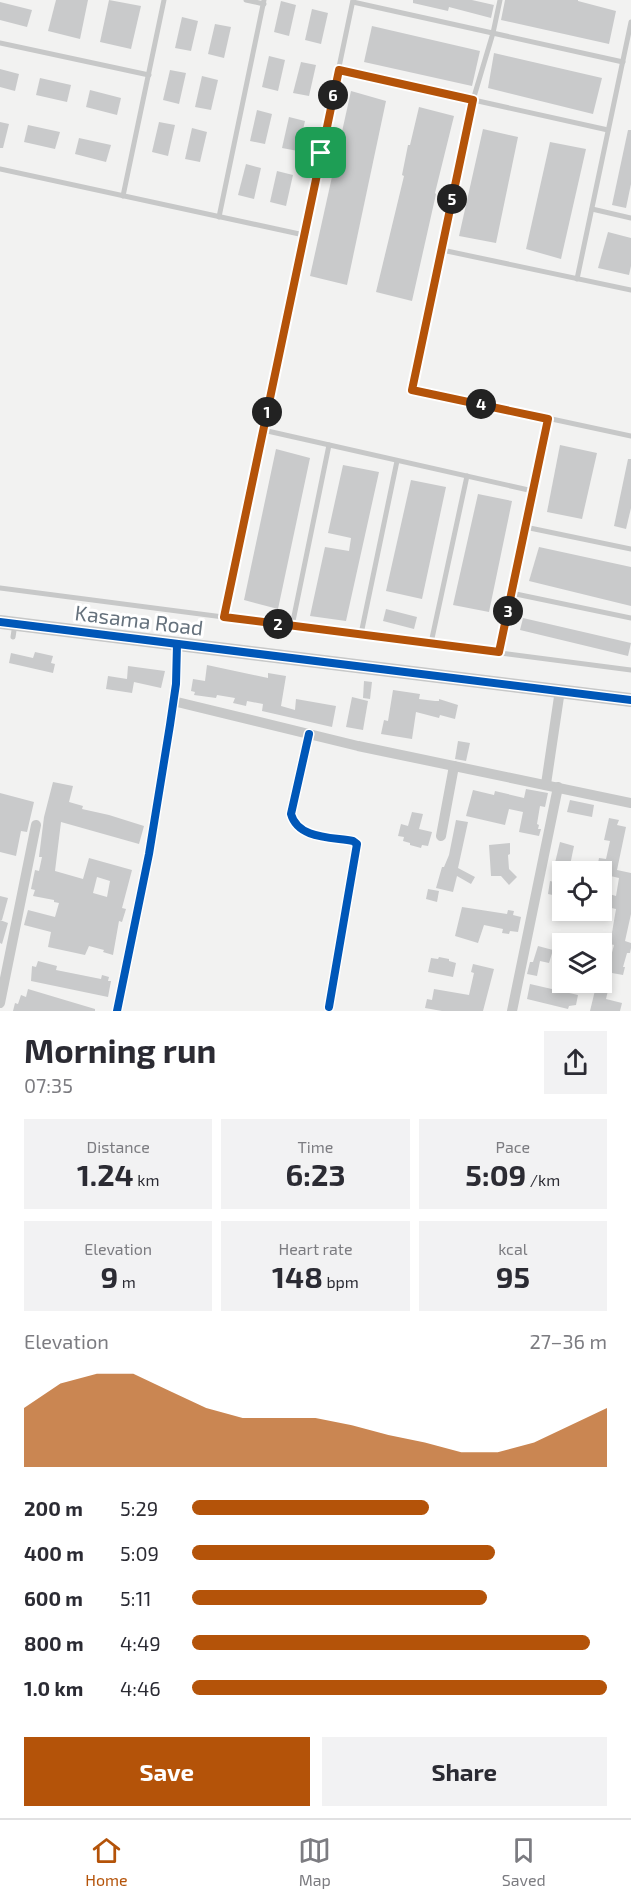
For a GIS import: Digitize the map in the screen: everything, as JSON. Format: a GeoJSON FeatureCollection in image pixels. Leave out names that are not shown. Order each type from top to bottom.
{"type":"FeatureCollection","features":[{"type":"Feature","properties":{"kind":"street","name":"Kasama Road"},"geometry":{"type":"LineString","coordinates":[[0,622],[14,630],[177,644],[631,700]]}},
{"type":"Feature","properties":{"kind":"street"},"geometry":{"type":"LineString","coordinates":[[117,1011],[149,854],[176,684],[177,644]]}},
{"type":"Feature","properties":{"kind":"street"},"geometry":{"type":"LineString","coordinates":[[546,784],[560,690]]}},
{"type":"Feature","properties":{"kind":"street"},"geometry":{"type":"LineString","coordinates":[[173,701],[309,734],[631,803]]}},
{"type":"Feature","properties":{"kind":"street"},"geometry":{"type":"LineString","coordinates":[[309,734],[291,814],[293,822],[304,832],[353,841],[357,844],[329,1006]]}},
{"type":"Feature","properties":{"kind":"street"},"geometry":{"type":"LineString","coordinates":[[441,836],[454,766]]}},
{"type":"Feature","properties":{"kind":"street"},"geometry":{"type":"LineString","coordinates":[[512,1011],[558,787]]}},
{"type":"Feature","properties":{"kind":"street"},"geometry":{"type":"LineString","coordinates":[[0,1003],[36,825]]}},
{"type":"Feature","properties":{"kind":"lane"},"geometry":{"type":"LineString","coordinates":[[123,196],[164,0]]}},
{"type":"Feature","properties":{"kind":"lane"},"geometry":{"type":"LineString","coordinates":[[219,217],[264,2],[246,0]]}},
{"type":"Feature","properties":{"kind":"lane"},"geometry":{"type":"LineString","coordinates":[[500,0],[493,33],[473,100],[412,390],[631,436]]}},
{"type":"Feature","properties":{"kind":"lane"},"geometry":{"type":"LineString","coordinates":[[224,617],[353,1],[623,62]]}},
{"type":"Feature","properties":{"kind":"lane"},"geometry":{"type":"LineString","coordinates":[[577,279],[631,22]]}},
{"type":"Feature","properties":{"kind":"lane"},"geometry":{"type":"LineString","coordinates":[[0,43],[148,75]]}},
{"type":"Feature","properties":{"kind":"lane"},"geometry":{"type":"LineString","coordinates":[[339,70],[608,130]]}},
{"type":"Feature","properties":{"kind":"lane"},"geometry":{"type":"LineString","coordinates":[[0,169],[304,235]]}},
{"type":"Feature","properties":{"kind":"lane"},"geometry":{"type":"LineString","coordinates":[[592,209],[631,218]]}},
{"type":"Feature","properties":{"kind":"lane"},"geometry":{"type":"LineString","coordinates":[[441,249],[631,290]]}},
{"type":"Feature","properties":{"kind":"lane"},"geometry":{"type":"LineString","coordinates":[[499,652],[548,419]]}},
{"type":"Feature","properties":{"kind":"lane"},"geometry":{"type":"LineString","coordinates":[[263,430],[533,491]]}},
{"type":"Feature","properties":{"kind":"lane"},"geometry":{"type":"LineString","coordinates":[[292,626],[329,445]]}},
{"type":"Feature","properties":{"kind":"lane"},"geometry":{"type":"LineString","coordinates":[[361,634],[397,460]]}},
{"type":"Feature","properties":{"kind":"lane"},"geometry":{"type":"LineString","coordinates":[[431,643],[466,476]]}},
{"type":"Feature","properties":{"kind":"lane"},"geometry":{"type":"LineString","coordinates":[[525,526],[631,549]]}},
{"type":"Feature","properties":{"kind":"lane"},"geometry":{"type":"LineString","coordinates":[[0,588],[631,670]]}},
{"type":"Feature","properties":{"kind":"lane"},"geometry":{"type":"LineString","coordinates":[[512,593],[631,618]]}},
{"type":"Feature","properties":{"kind":"building"},"geometry":{"type":"Polygon","coordinates":[[[56,0],[88,0],[80,39],[48,31],[56,0]]]}},
{"type":"Feature","properties":{"kind":"building"},"geometry":{"type":"Polygon","coordinates":[[[109,0],[141,6],[131,49],[100,42],[109,0]]]}},
{"type":"Feature","properties":{"kind":"building"},"geometry":{"type":"Polygon","coordinates":[[[413,0],[472,0],[494,5],[491,18],[449,7],[448,11],[413,3],[413,0]]]}},
{"type":"Feature","properties":{"kind":"building"},"geometry":{"type":"Polygon","coordinates":[[[505,0],[578,0],[616,11],[609,44],[501,20],[505,0]]]}},
{"type":"Feature","properties":{"kind":"building"},"geometry":{"type":"Polygon","coordinates":[[[281,1],[296,5],[289,36],[274,32],[281,1]]]}},
{"type":"Feature","properties":{"kind":"building"},"geometry":{"type":"Polygon","coordinates":[[[0,2],[32,10],[27,27],[0,20],[0,2]]]}},
{"type":"Feature","properties":{"kind":"building"},"geometry":{"type":"Polygon","coordinates":[[[312,9],[328,13],[321,44],[305,40],[312,9]]]}},
{"type":"Feature","properties":{"kind":"building"},"geometry":{"type":"Polygon","coordinates":[[[182,17],[198,21],[191,51],[175,48],[182,17]]]}},
{"type":"Feature","properties":{"kind":"building"},"geometry":{"type":"Polygon","coordinates":[[[215,24],[231,27],[224,58],[208,54],[215,24]]]}},
{"type":"Feature","properties":{"kind":"building"},"geometry":{"type":"Polygon","coordinates":[[[372,26],[480,51],[472,86],[364,62],[372,26]]]}},
{"type":"Feature","properties":{"kind":"building"},"geometry":{"type":"Polygon","coordinates":[[[494,53],[602,78],[593,114],[488,88],[494,53]]]}},
{"type":"Feature","properties":{"kind":"building"},"geometry":{"type":"Polygon","coordinates":[[[269,56],[285,60],[278,91],[262,87],[269,56]]]}},
{"type":"Feature","properties":{"kind":"building"},"geometry":{"type":"Polygon","coordinates":[[[301,62],[316,65],[309,96],[293,93],[301,62]]]}},
{"type":"Feature","properties":{"kind":"building"},"geometry":{"type":"Polygon","coordinates":[[[0,69],[19,74],[15,91],[0,87],[0,69]]]}},
{"type":"Feature","properties":{"kind":"building"},"geometry":{"type":"Polygon","coordinates":[[[170,70],[186,73],[179,104],[163,100],[170,70]]]}},
{"type":"Feature","properties":{"kind":"building"},"geometry":{"type":"Polygon","coordinates":[[[202,76],[218,80],[211,110],[195,107],[202,76]]]}},
{"type":"Feature","properties":{"kind":"building"},"geometry":{"type":"Polygon","coordinates":[[[40,78],[71,85],[67,102],[36,95],[40,78]]]}},
{"type":"Feature","properties":{"kind":"building"},"geometry":{"type":"Polygon","coordinates":[[[90,90],[121,98],[117,115],[86,107],[90,90]]]}},
{"type":"Feature","properties":{"kind":"building"},"geometry":{"type":"Polygon","coordinates":[[[351,91],[386,101],[347,285],[310,276],[351,91]]]}},
{"type":"Feature","properties":{"kind":"building"},"geometry":{"type":"Polygon","coordinates":[[[419,107],[454,116],[412,301],[376,292],[404,176],[402,175],[408,145],[410,145],[419,107]]]}},
{"type":"Feature","properties":{"kind":"building"},"geometry":{"type":"Polygon","coordinates":[[[257,110],[272,114],[265,144],[250,141],[257,110]]]}},
{"type":"Feature","properties":{"kind":"building"},"geometry":{"type":"Polygon","coordinates":[[[289,117],[305,121],[298,151],[282,148],[289,117]]]}},
{"type":"Feature","properties":{"kind":"building"},"geometry":{"type":"Polygon","coordinates":[[[0,122],[9,124],[3,148],[0,148],[0,122]]]}},
{"type":"Feature","properties":{"kind":"building"},"geometry":{"type":"Polygon","coordinates":[[[159,122],[175,125],[168,156],[152,152],[159,122]]]}},
{"type":"Feature","properties":{"kind":"building"},"geometry":{"type":"Polygon","coordinates":[[[28,125],[60,132],[55,149],[24,142],[28,125]]]}},
{"type":"Feature","properties":{"kind":"building"},"geometry":{"type":"Polygon","coordinates":[[[192,128],[207,132],[200,162],[185,159],[192,128]]]}},
{"type":"Feature","properties":{"kind":"building"},"geometry":{"type":"Polygon","coordinates":[[[483,129],[518,137],[496,243],[459,236],[483,129]]]}},
{"type":"Feature","properties":{"kind":"building"},"geometry":{"type":"Polygon","coordinates":[[[628,130],[631,130],[631,184],[626,208],[612,205],[628,130]]]}},
{"type":"Feature","properties":{"kind":"building"},"geometry":{"type":"Polygon","coordinates":[[[79,138],[111,145],[106,162],[75,154],[79,138]]]}},
{"type":"Feature","properties":{"kind":"building"},"geometry":{"type":"Polygon","coordinates":[[[550,142],[586,149],[561,259],[526,249],[550,142]]]}},
{"type":"Feature","properties":{"kind":"building"},"geometry":{"type":"Polygon","coordinates":[[[246,164],[261,168],[254,199],[238,195],[246,164]]]}},
{"type":"Feature","properties":{"kind":"building"},"geometry":{"type":"Polygon","coordinates":[[[277,171],[293,175],[286,206],[270,202],[277,171]]]}},
{"type":"Feature","properties":{"kind":"building"},"geometry":{"type":"Polygon","coordinates":[[[608,232],[631,238],[629,275],[598,268],[608,232]]]}},
{"type":"Feature","properties":{"kind":"building"},"geometry":{"type":"Polygon","coordinates":[[[560,445],[597,453],[582,519],[547,512],[560,445]]]}},
{"type":"Feature","properties":{"kind":"building"},"geometry":{"type":"Polygon","coordinates":[[[276,449],[310,458],[278,609],[244,600],[276,449]]]}},
{"type":"Feature","properties":{"kind":"building"},"geometry":{"type":"Polygon","coordinates":[[[628,459],[631,459],[631,508],[626,529],[614,526],[628,459]]]}},
{"type":"Feature","properties":{"kind":"building"},"geometry":{"type":"Polygon","coordinates":[[[343,465],[379,472],[346,621],[310,616],[325,547],[349,551],[351,538],[328,533],[343,465]]]}},
{"type":"Feature","properties":{"kind":"building"},"geometry":{"type":"Polygon","coordinates":[[[411,480],[446,487],[422,599],[386,591],[411,480]]]}},
{"type":"Feature","properties":{"kind":"building"},"geometry":{"type":"Polygon","coordinates":[[[478,494],[512,501],[489,612],[453,605],[478,494]]]}},
{"type":"Feature","properties":{"kind":"building"},"geometry":{"type":"Polygon","coordinates":[[[539,547],[631,567],[631,606],[529,581],[539,547]]]}},
{"type":"Feature","properties":{"kind":"building"},"geometry":{"type":"Polygon","coordinates":[[[386,609],[417,617],[414,629],[383,621],[386,609]]]}},
{"type":"Feature","properties":{"kind":"building"},"geometry":{"type":"Polygon","coordinates":[[[523,618],[631,643],[628,656],[520,630],[523,618]]]}},
{"type":"Feature","properties":{"kind":"building"},"geometry":{"type":"Polygon","coordinates":[[[35,652],[53,656],[51,663],[55,664],[53,673],[9,663],[11,653],[33,658],[35,652]]]}},
{"type":"Feature","properties":{"kind":"building"},"geometry":{"type":"Polygon","coordinates":[[[207,665],[268,678],[268,673],[286,676],[281,706],[295,710],[296,699],[336,706],[332,727],[262,711],[263,704],[247,701],[246,706],[233,703],[235,698],[194,695],[195,692],[191,691],[193,679],[205,681],[207,665]]]}},
{"type":"Feature","properties":{"kind":"building"},"geometry":{"type":"Polygon","coordinates":[[[128,666],[165,671],[161,688],[134,682],[132,693],[106,689],[108,676],[127,679],[128,666]]]}},
{"type":"Feature","properties":{"kind":"building"},"geometry":{"type":"Polygon","coordinates":[[[364,681],[372,682],[370,699],[363,698],[364,681]]]}},
{"type":"Feature","properties":{"kind":"building"},"geometry":{"type":"Polygon","coordinates":[[[393,690],[420,694],[419,699],[439,701],[439,699],[458,705],[455,719],[440,715],[439,718],[416,712],[412,739],[381,734],[384,720],[388,721],[393,690]]]}},
{"type":"Feature","properties":{"kind":"building"},"geometry":{"type":"Polygon","coordinates":[[[352,697],[368,701],[363,730],[346,727],[352,697]]]}},
{"type":"Feature","properties":{"kind":"building"},"geometry":{"type":"Polygon","coordinates":[[[458,741],[470,743],[466,761],[455,759],[458,741]]]}},
{"type":"Feature","properties":{"kind":"building"},"geometry":{"type":"Polygon","coordinates":[[[53,782],[73,786],[69,802],[83,806],[82,809],[144,826],[139,844],[61,822],[55,871],[83,879],[89,858],[132,870],[122,908],[126,909],[122,922],[119,921],[113,955],[89,946],[85,955],[48,947],[51,932],[24,925],[28,910],[55,917],[59,903],[33,896],[35,890],[31,889],[35,870],[39,871],[42,857],[39,857],[44,817],[53,782]],[[97,877],[93,893],[107,897],[110,881],[97,877]]]}},
{"type":"Feature","properties":{"kind":"building"},"geometry":{"type":"Polygon","coordinates":[[[526,789],[548,793],[545,807],[540,806],[537,824],[538,829],[541,829],[539,836],[519,832],[523,812],[509,809],[505,825],[466,816],[473,790],[494,795],[495,791],[524,798],[526,789]]]}},
{"type":"Feature","properties":{"kind":"building"},"geometry":{"type":"Polygon","coordinates":[[[0,793],[34,802],[27,832],[21,831],[16,856],[0,852],[0,793]]]}},
{"type":"Feature","properties":{"kind":"building"},"geometry":{"type":"Polygon","coordinates":[[[570,800],[594,805],[592,817],[567,812],[570,800]]]}},
{"type":"Feature","properties":{"kind":"building"},"geometry":{"type":"Polygon","coordinates":[[[412,812],[423,814],[419,829],[432,832],[428,846],[422,845],[421,848],[410,845],[403,841],[404,837],[398,836],[401,824],[408,826],[412,812]]]}},
{"type":"Feature","properties":{"kind":"building"},"geometry":{"type":"Polygon","coordinates":[[[609,818],[619,820],[617,825],[626,827],[617,870],[631,873],[631,914],[625,941],[631,943],[631,948],[630,953],[627,953],[623,975],[612,973],[614,945],[612,944],[612,933],[616,909],[612,908],[612,895],[616,896],[619,878],[612,876],[612,861],[598,861],[599,858],[606,859],[610,841],[604,840],[609,818]]]}},
{"type":"Feature","properties":{"kind":"building"},"geometry":{"type":"Polygon","coordinates":[[[456,820],[468,822],[458,868],[475,877],[471,884],[457,876],[453,892],[436,888],[442,867],[449,855],[456,820]]]}},
{"type":"Feature","properties":{"kind":"building"},"geometry":{"type":"Polygon","coordinates":[[[560,842],[574,846],[571,861],[555,861],[560,842]]]}},
{"type":"Feature","properties":{"kind":"building"},"geometry":{"type":"Polygon","coordinates":[[[510,843],[509,869],[517,877],[509,885],[501,876],[491,876],[489,845],[510,843]]]}},
{"type":"Feature","properties":{"kind":"building"},"geometry":{"type":"Polygon","coordinates":[[[550,881],[552,882],[552,895],[548,894],[550,881]]]}},
{"type":"Feature","properties":{"kind":"building"},"geometry":{"type":"Polygon","coordinates":[[[428,889],[439,891],[437,902],[426,899],[428,889]]]}},
{"type":"Feature","properties":{"kind":"building"},"geometry":{"type":"Polygon","coordinates":[[[0,896],[8,898],[2,920],[0,920],[0,896]]]}},
{"type":"Feature","properties":{"kind":"building"},"geometry":{"type":"Polygon","coordinates":[[[462,907],[507,914],[508,910],[514,911],[513,915],[521,917],[518,932],[502,933],[503,929],[484,925],[478,943],[455,936],[462,907]]]}},
{"type":"Feature","properties":{"kind":"building"},"geometry":{"type":"Polygon","coordinates":[[[0,920],[8,923],[2,944],[0,943],[0,920]]]}},
{"type":"Feature","properties":{"kind":"building"},"geometry":{"type":"Polygon","coordinates":[[[538,946],[552,950],[549,963],[540,961],[537,976],[527,974],[530,962],[533,962],[538,946]]]}},
{"type":"Feature","properties":{"kind":"building"},"geometry":{"type":"Polygon","coordinates":[[[439,957],[456,963],[453,977],[428,972],[431,958],[438,959],[439,957]]]}},
{"type":"Feature","properties":{"kind":"building"},"geometry":{"type":"Polygon","coordinates":[[[38,961],[57,966],[56,970],[101,979],[102,975],[109,977],[108,981],[111,981],[108,997],[31,981],[32,966],[36,967],[38,961]]]}},
{"type":"Feature","properties":{"kind":"building"},"geometry":{"type":"Polygon","coordinates":[[[473,964],[494,969],[483,1011],[442,1011],[425,1008],[427,999],[432,1000],[434,989],[469,995],[474,973],[471,972],[473,964]]]}},
{"type":"Feature","properties":{"kind":"building"},"geometry":{"type":"Polygon","coordinates":[[[530,984],[552,989],[552,993],[578,995],[576,1005],[569,1006],[568,1009],[527,999],[530,984]]]}},
{"type":"Feature","properties":{"kind":"building"},"geometry":{"type":"Polygon","coordinates":[[[28,989],[95,1009],[95,1011],[13,1011],[21,995],[26,997],[28,989]]]}},
{"type":"Feature","properties":{"kind":"building"},"geometry":{"type":"Polygon","coordinates":[[[594,993],[607,993],[606,999],[622,1003],[620,1011],[590,1011],[594,993]]]}},
{"type":"Feature","properties":{"kind":"cycle path"},"geometry":{"type":"LineString","coordinates":[[0,622],[631,700]]}},
{"type":"Feature","properties":{"kind":"cycle path"},"geometry":{"type":"LineString","coordinates":[[117,1011],[149,854],[176,684],[177,644]]}},
{"type":"Feature","properties":{"kind":"cycle path"},"geometry":{"type":"LineString","coordinates":[[309,734],[291,814],[295,822],[308,832],[353,841],[357,844],[329,1007]]}},
{"type":"Feature","properties":{"kind":"route"},"geometry":{"type":"LineString","coordinates":[[339,70],[473,100],[412,390],[548,419],[499,652],[224,617],[321,153],[339,70]]}}]}
